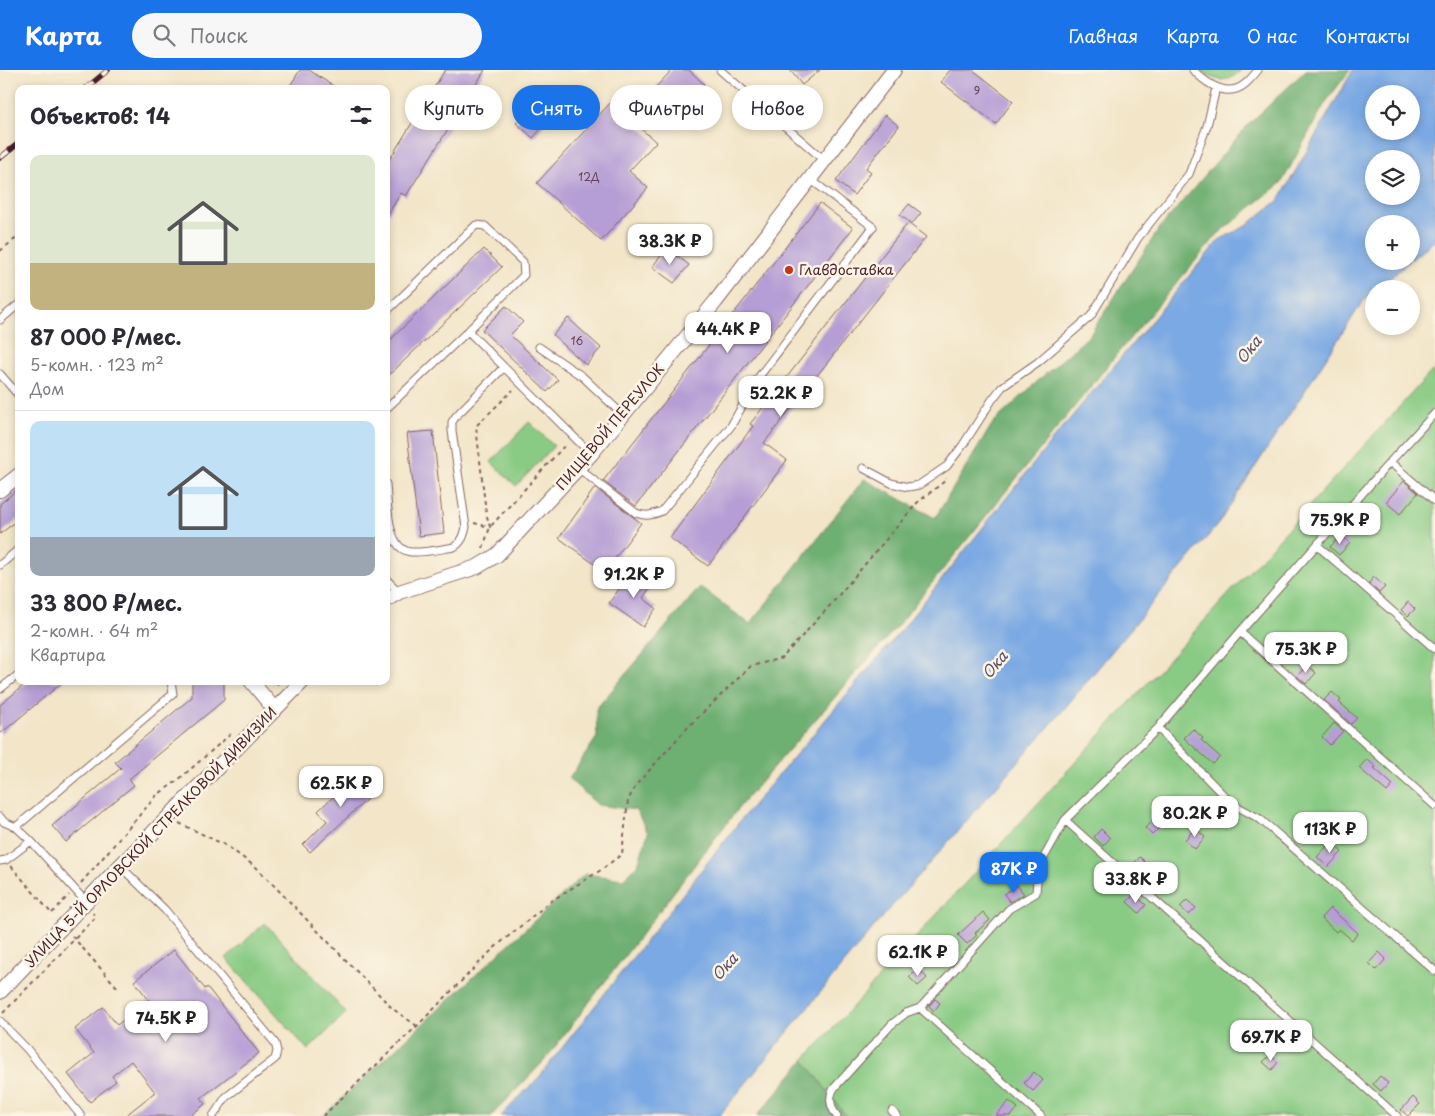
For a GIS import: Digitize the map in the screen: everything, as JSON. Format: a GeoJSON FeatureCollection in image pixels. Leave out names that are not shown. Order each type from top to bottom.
{"type":"FeatureCollection","features":[{"type":"Feature","properties":{"kind":"street","name":"ПИЩЕВОЙ ПЕРЕУЛОК"},"geometry":{"type":"LineString","coordinates":[[399,592],[477,567],[498,555],[591,454],[716,301],[894,70]]}},
{"type":"Feature","properties":{"kind":"street"},"geometry":{"type":"LineString","coordinates":[[0,490],[15,478]]}},
{"type":"Feature","properties":{"kind":"street"},"geometry":{"type":"LineString","coordinates":[[390,598],[399,592]]}},
{"type":"Feature","properties":{"kind":"street"},"geometry":{"type":"LineString","coordinates":[[254,685],[275,710]]}},
{"type":"Feature","properties":{"kind":"street","name":"УЛИЦА 5-Й ОРЛОВСКОЙ СТРЕЛКОВОЙ ДИВИЗИИ"},"geometry":{"type":"LineString","coordinates":[[0,992],[120,866],[299,685]]}},
{"type":"Feature","properties":{"kind":"lane"},"geometry":{"type":"LineString","coordinates":[[720,70],[824,160]]}},
{"type":"Feature","properties":{"kind":"lane"},"geometry":{"type":"LineString","coordinates":[[1193,70],[1204,81],[1216,88],[1232,90],[1244,86],[1258,70]]}},
{"type":"Feature","properties":{"kind":"lane"},"geometry":{"type":"LineString","coordinates":[[864,468],[891,483],[908,487],[919,484],[947,466],[1002,387],[1038,362],[1091,316],[1138,238],[1189,174],[1207,126],[1216,88]]}},
{"type":"Feature","properties":{"kind":"lane"},"geometry":{"type":"LineString","coordinates":[[578,468],[636,513],[643,516],[651,516],[662,511],[731,426],[758,378],[873,227],[810,179]]}},
{"type":"Feature","properties":{"kind":"lane"},"geometry":{"type":"LineString","coordinates":[[390,308],[476,225],[485,226],[523,262],[524,275],[468,332],[390,405]]}},
{"type":"Feature","properties":{"kind":"lane"},"geometry":{"type":"LineString","coordinates":[[0,320],[15,307]]}},
{"type":"Feature","properties":{"kind":"lane"},"geometry":{"type":"LineString","coordinates":[[468,332],[591,454]]}},
{"type":"Feature","properties":{"kind":"lane"},"geometry":{"type":"LineString","coordinates":[[539,347],[583,377],[622,414]]}},
{"type":"Feature","properties":{"kind":"lane"},"geometry":{"type":"LineString","coordinates":[[390,518],[392,535],[397,544],[404,550],[411,552],[454,547],[460,543],[464,537],[465,521],[452,422],[504,367]]}},
{"type":"Feature","properties":{"kind":"lane"},"geometry":{"type":"LineString","coordinates":[[0,374],[15,391]]}},
{"type":"Feature","properties":{"kind":"lane"},"geometry":{"type":"LineString","coordinates":[[837,1116],[830,1101],[832,1090],[891,1025],[906,1013],[920,1008],[1010,909],[1036,894],[1038,868],[1065,820],[1158,728],[1240,632],[1435,413]]}},
{"type":"Feature","properties":{"kind":"lane"},"geometry":{"type":"LineString","coordinates":[[1390,462],[1435,501]]}},
{"type":"Feature","properties":{"kind":"lane"},"geometry":{"type":"LineString","coordinates":[[1317,545],[1435,649]]}},
{"type":"Feature","properties":{"kind":"lane"},"geometry":{"type":"LineString","coordinates":[[0,565],[15,552]]}},
{"type":"Feature","properties":{"kind":"lane"},"geometry":{"type":"LineString","coordinates":[[390,583],[399,592]]}},
{"type":"Feature","properties":{"kind":"lane"},"geometry":{"type":"LineString","coordinates":[[1240,632],[1435,806]]}},
{"type":"Feature","properties":{"kind":"lane"},"geometry":{"type":"LineString","coordinates":[[0,689],[15,677]]}},
{"type":"Feature","properties":{"kind":"lane"},"geometry":{"type":"LineString","coordinates":[[16,827],[172,694],[171,685]]}},
{"type":"Feature","properties":{"kind":"lane"},"geometry":{"type":"LineString","coordinates":[[1158,728],[1231,803],[1260,819],[1435,971]]}},
{"type":"Feature","properties":{"kind":"lane"},"geometry":{"type":"LineString","coordinates":[[0,817],[4,822],[16,827],[31,841],[86,902]]}},
{"type":"Feature","properties":{"kind":"lane"},"geometry":{"type":"LineString","coordinates":[[1065,820],[1396,1116]]}},
{"type":"Feature","properties":{"kind":"lane"},"geometry":{"type":"LineString","coordinates":[[0,861],[6,860],[31,841]]}},
{"type":"Feature","properties":{"kind":"lane"},"geometry":{"type":"LineString","coordinates":[[120,866],[165,910],[275,1044],[277,1051],[275,1059],[226,1097],[213,1116]]}},
{"type":"Feature","properties":{"kind":"lane"},"geometry":{"type":"LineString","coordinates":[[920,1008],[1041,1116]]}},
{"type":"Feature","properties":{"kind":"lane"},"geometry":{"type":"LineString","coordinates":[[0,1020],[27,1049],[81,1116]]}},
{"type":"Feature","properties":{"kind":"path"},"geometry":{"type":"LineString","coordinates":[[0,251],[15,239]]}},
{"type":"Feature","properties":{"kind":"path"},"geometry":{"type":"LineString","coordinates":[[490,527],[486,513],[476,426],[520,383]]}},
{"type":"Feature","properties":{"kind":"path"},"geometry":{"type":"LineString","coordinates":[[482,552],[490,527],[573,436]]}},
{"type":"Feature","properties":{"kind":"path"},"geometry":{"type":"LineString","coordinates":[[323,1116],[417,1026],[493,949],[551,900],[601,870],[622,854],[628,800],[637,784],[688,727],[750,666],[782,658],[827,609],[917,503],[946,480],[947,466]]}},
{"type":"Feature","properties":{"kind":"path"},"geometry":{"type":"LineString","coordinates":[[465,521],[490,527]]}},
{"type":"Feature","properties":{"kind":"path"},"geometry":{"type":"LineString","coordinates":[[52,913],[157,796],[177,781],[238,727]]}},
{"type":"Feature","properties":{"kind":"path"},"geometry":{"type":"LineString","coordinates":[[177,822],[226,846],[257,868],[393,1009],[417,1026]]}},
{"type":"Feature","properties":{"kind":"green space"},"geometry":{"type":"Polygon","coordinates":[[[1200,70],[1241,70],[1231,78],[1221,80],[1211,77],[1200,70]]]}},
{"type":"Feature","properties":{"kind":"green space"},"geometry":{"type":"Polygon","coordinates":[[[1306,70],[1350,70],[1325,103],[1282,182],[1218,234],[1121,349],[898,625],[740,806],[544,1061],[491,1116],[323,1116],[585,874],[623,879],[638,865],[648,833],[636,810],[598,805],[569,779],[597,737],[596,709],[700,587],[750,624],[864,479],[935,518],[993,423],[1089,336],[1159,229],[1248,125],[1306,70]]]}},
{"type":"Feature","properties":{"kind":"green space"},"geometry":{"type":"Polygon","coordinates":[[[1432,371],[1435,373],[1435,1116],[846,1116],[804,1060],[1432,371]]]}},
{"type":"Feature","properties":{"kind":"green space"},"geometry":{"type":"Polygon","coordinates":[[[529,422],[554,446],[516,486],[491,462],[529,422]]]}},
{"type":"Feature","properties":{"kind":"green space"},"geometry":{"type":"Polygon","coordinates":[[[265,923],[346,1013],[308,1050],[226,958],[265,923]]]}},
{"type":"Feature","properties":{"kind":"green space"},"geometry":{"type":"Polygon","coordinates":[[[804,1060],[846,1116],[757,1116],[804,1060]]]}},
{"type":"Feature","properties":{"kind":"water","name":"Ока"},"geometry":{"type":"Polygon","coordinates":[[[1353,70],[1435,70],[1435,240],[1420,252],[1420,215],[1365,215],[1365,270],[1399,270],[1388,280],[1365,280],[1365,299],[1218,524],[1059,715],[873,928],[719,1116],[501,1116],[540,1076],[744,816],[903,628],[1054,438],[1219,240],[1246,226],[1279,200],[1353,70]]]}},
{"type":"Feature","properties":{"kind":"building"},"geometry":{"type":"Polygon","coordinates":[[[300,70],[309,70],[332,85],[291,85],[300,70]]]}},
{"type":"Feature","properties":{"kind":"building"},"geometry":{"type":"Polygon","coordinates":[[[445,70],[485,70],[476,85],[436,85],[445,70]]]}},
{"type":"Feature","properties":{"kind":"building"},"geometry":{"type":"Polygon","coordinates":[[[672,70],[689,70],[704,84],[703,85],[658,85],[672,70]]]}},
{"type":"Feature","properties":{"kind":"building"},"geometry":{"type":"Polygon","coordinates":[[[790,70],[820,70],[802,85],[790,70]]]}},
{"type":"Feature","properties":{"kind":"building"},"geometry":{"type":"Polygon","coordinates":[[[950,70],[973,70],[1013,101],[996,124],[941,82],[950,70]]]}},
{"type":"Feature","properties":{"kind":"building"},"geometry":{"type":"Polygon","coordinates":[[[610,103],[610,130],[642,130],[656,142],[629,171],[648,188],[601,241],[537,183],[585,130],[600,130],[600,114],[610,103]]]}},
{"type":"Feature","properties":{"kind":"building"},"geometry":{"type":"Polygon","coordinates":[[[885,115],[899,126],[866,168],[871,172],[854,195],[836,181],[885,115]]]}},
{"type":"Feature","properties":{"kind":"building"},"geometry":{"type":"Polygon","coordinates":[[[408,130],[447,130],[406,196],[401,193],[390,211],[390,159],[408,130]]]}},
{"type":"Feature","properties":{"kind":"building"},"geometry":{"type":"Polygon","coordinates":[[[524,130],[540,130],[533,138],[524,130]]]}},
{"type":"Feature","properties":{"kind":"building"},"geometry":{"type":"Polygon","coordinates":[[[820,203],[853,228],[636,506],[603,481],[820,203]]]}},
{"type":"Feature","properties":{"kind":"building"},"geometry":{"type":"Polygon","coordinates":[[[909,204],[921,213],[912,224],[900,215],[909,204]]]}},
{"type":"Feature","properties":{"kind":"building"},"geometry":{"type":"Polygon","coordinates":[[[908,223],[926,237],[764,443],[787,460],[708,566],[670,538],[753,426],[750,424],[908,223]]]}},
{"type":"Feature","properties":{"kind":"building"},"geometry":{"type":"Polygon","coordinates":[[[667,248],[689,265],[674,283],[652,267],[667,248]]]}},
{"type":"Feature","properties":{"kind":"building"},"geometry":{"type":"Polygon","coordinates":[[[484,249],[502,267],[390,374],[390,340],[484,249]]]}},
{"type":"Feature","properties":{"kind":"building"},"geometry":{"type":"Polygon","coordinates":[[[506,306],[523,322],[510,335],[558,380],[547,392],[482,330],[506,306]]]}},
{"type":"Feature","properties":{"kind":"building"},"geometry":{"type":"Polygon","coordinates":[[[568,318],[601,348],[586,365],[553,335],[568,318]]]}},
{"type":"Feature","properties":{"kind":"building"},"geometry":{"type":"Polygon","coordinates":[[[433,431],[444,533],[419,536],[407,433],[433,431]]]}},
{"type":"Feature","properties":{"kind":"building"},"geometry":{"type":"Polygon","coordinates":[[[1404,481],[1418,493],[1400,514],[1386,502],[1404,481]]]}},
{"type":"Feature","properties":{"kind":"building"},"geometry":{"type":"Polygon","coordinates":[[[594,489],[597,489],[641,523],[605,572],[559,538],[594,489]]]}},
{"type":"Feature","properties":{"kind":"building"},"geometry":{"type":"Polygon","coordinates":[[[15,491],[15,522],[0,534],[0,504],[15,491]]]}},
{"type":"Feature","properties":{"kind":"building"},"geometry":{"type":"Polygon","coordinates":[[[1341,535],[1350,543],[1339,555],[1330,547],[1341,535]]]}},
{"type":"Feature","properties":{"kind":"building"},"geometry":{"type":"Polygon","coordinates":[[[632,571],[652,585],[643,598],[656,608],[643,627],[609,603],[632,571]]]}},
{"type":"Feature","properties":{"kind":"building"},"geometry":{"type":"Polygon","coordinates":[[[1374,577],[1385,587],[1379,593],[1369,583],[1374,577]]]}},
{"type":"Feature","properties":{"kind":"building"},"geometry":{"type":"Polygon","coordinates":[[[1408,602],[1415,609],[1408,616],[1401,610],[1408,602]]]}},
{"type":"Feature","properties":{"kind":"building"},"geometry":{"type":"Polygon","coordinates":[[[1307,665],[1316,673],[1306,684],[1297,676],[1307,665]]]}},
{"type":"Feature","properties":{"kind":"building"},"geometry":{"type":"Polygon","coordinates":[[[24,685],[59,685],[0,734],[0,705],[24,685]]]}},
{"type":"Feature","properties":{"kind":"building"},"geometry":{"type":"Polygon","coordinates":[[[192,685],[224,685],[224,700],[129,779],[134,785],[66,842],[52,826],[121,768],[115,762],[192,697],[192,685]]]}},
{"type":"Feature","properties":{"kind":"building"},"geometry":{"type":"Polygon","coordinates":[[[1332,692],[1341,700],[1339,702],[1357,718],[1351,724],[1324,700],[1332,692]]]}},
{"type":"Feature","properties":{"kind":"building"},"geometry":{"type":"Polygon","coordinates":[[[1334,723],[1343,731],[1330,745],[1322,737],[1334,723]]]}},
{"type":"Feature","properties":{"kind":"building"},"geometry":{"type":"Polygon","coordinates":[[[1193,729],[1203,738],[1201,740],[1220,757],[1213,764],[1184,738],[1193,729]]]}},
{"type":"Feature","properties":{"kind":"building"},"geometry":{"type":"Polygon","coordinates":[[[1367,759],[1393,785],[1387,792],[1359,768],[1367,759]]]}},
{"type":"Feature","properties":{"kind":"building"},"geometry":{"type":"Polygon","coordinates":[[[359,772],[376,791],[310,852],[303,845],[327,821],[318,811],[359,772]]]}},
{"type":"Feature","properties":{"kind":"building"},"geometry":{"type":"Polygon","coordinates":[[[1154,820],[1160,827],[1152,835],[1145,828],[1154,820]]]}},
{"type":"Feature","properties":{"kind":"building"},"geometry":{"type":"Polygon","coordinates":[[[1195,828],[1205,837],[1195,849],[1185,840],[1195,828]]]}},
{"type":"Feature","properties":{"kind":"building"},"geometry":{"type":"Polygon","coordinates":[[[1101,829],[1110,838],[1103,846],[1094,837],[1101,829]]]}},
{"type":"Feature","properties":{"kind":"building"},"geometry":{"type":"Polygon","coordinates":[[[1331,842],[1342,852],[1328,867],[1317,857],[1331,842]]]}},
{"type":"Feature","properties":{"kind":"building"},"geometry":{"type":"Polygon","coordinates":[[[1140,857],[1158,875],[1149,884],[1131,866],[1140,857]]]}},
{"type":"Feature","properties":{"kind":"building"},"geometry":{"type":"Polygon","coordinates":[[[1017,885],[1024,894],[1010,902],[1004,894],[1017,885]]]}},
{"type":"Feature","properties":{"kind":"building"},"geometry":{"type":"Polygon","coordinates":[[[1134,894],[1146,905],[1139,913],[1127,902],[1134,894]]]}},
{"type":"Feature","properties":{"kind":"building"},"geometry":{"type":"Polygon","coordinates":[[[1187,900],[1196,908],[1189,915],[1180,907],[1187,900]]]}},
{"type":"Feature","properties":{"kind":"building"},"geometry":{"type":"Polygon","coordinates":[[[1330,908],[1358,933],[1352,940],[1339,929],[1336,932],[1321,918],[1330,908]]]}},
{"type":"Feature","properties":{"kind":"building"},"geometry":{"type":"Polygon","coordinates":[[[983,912],[990,920],[975,933],[977,935],[967,944],[958,935],[983,912]]]}},
{"type":"Feature","properties":{"kind":"building"},"geometry":{"type":"Polygon","coordinates":[[[174,950],[205,989],[207,987],[259,1053],[201,1098],[205,1104],[190,1116],[125,1116],[155,1092],[131,1061],[112,1076],[116,1081],[90,1102],[68,1074],[94,1053],[75,1029],[103,1007],[117,1025],[149,1000],[134,981],[174,950]]]}},
{"type":"Feature","properties":{"kind":"building"},"geometry":{"type":"Polygon","coordinates":[[[1379,952],[1386,959],[1376,970],[1369,963],[1379,952]]]}},
{"type":"Feature","properties":{"kind":"building"},"geometry":{"type":"Polygon","coordinates":[[[918,968],[927,978],[918,986],[909,977],[918,968]]]}},
{"type":"Feature","properties":{"kind":"building"},"geometry":{"type":"Polygon","coordinates":[[[935,999],[940,1003],[934,1011],[929,1006],[935,999]]]}},
{"type":"Feature","properties":{"kind":"building"},"geometry":{"type":"Polygon","coordinates":[[[1270,1055],[1278,1062],[1272,1070],[1263,1062],[1270,1055]]]}},
{"type":"Feature","properties":{"kind":"building"},"geometry":{"type":"Polygon","coordinates":[[[1034,1072],[1043,1080],[1033,1091],[1024,1083],[1034,1072]]]}},
{"type":"Feature","properties":{"kind":"building"},"geometry":{"type":"Polygon","coordinates":[[[1380,1076],[1388,1083],[1381,1091],[1373,1084],[1380,1076]]]}},
{"type":"Feature","properties":{"kind":"building"},"geometry":{"type":"Polygon","coordinates":[[[1413,1097],[1420,1104],[1408,1116],[1401,1110],[1413,1097]]]}},
{"type":"Feature","properties":{"kind":"building"},"geometry":{"type":"Polygon","coordinates":[[[1009,1101],[1018,1108],[1011,1116],[996,1116],[1009,1101]]]}},
{"type":"Feature","properties":{"kind":"railway"},"geometry":{"type":"LineString","coordinates":[[90,85],[108,70]]}},
{"type":"Feature","properties":{"kind":"railway"},"geometry":{"type":"LineString","coordinates":[[0,158],[15,146]]}},
{"type":"Feature","properties":{"kind":"place","name":"Главдоставка"},"geometry":{"type":"Point","coordinates":[789,270]}}]}
